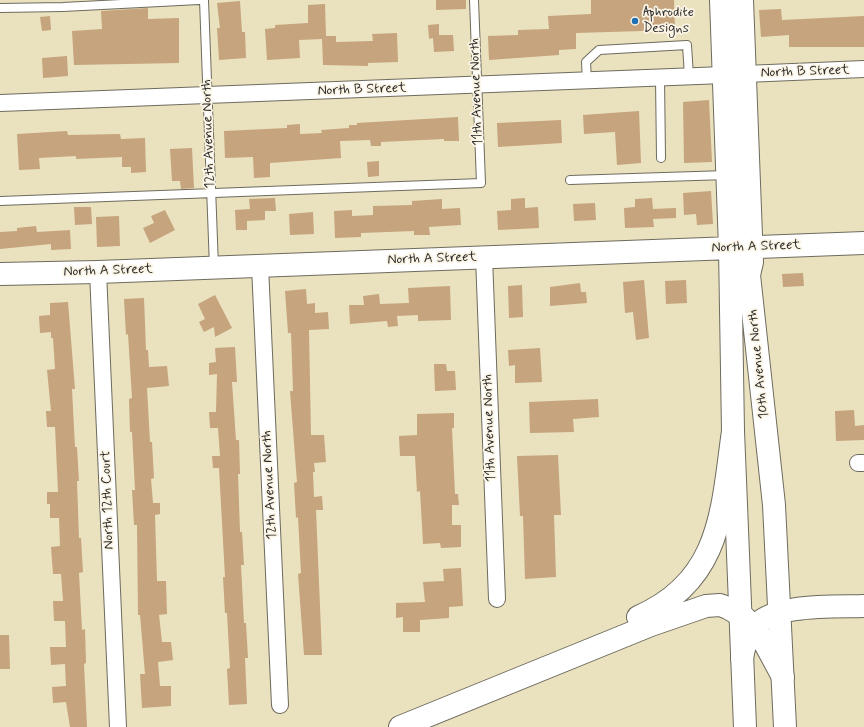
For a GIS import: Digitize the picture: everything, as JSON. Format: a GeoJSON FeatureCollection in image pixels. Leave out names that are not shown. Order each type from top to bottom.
{"type":"FeatureCollection","features":[{"type":"Feature","properties":{"kind":"main road","name":"10th Avenue North"},"geometry":{"type":"LineString","coordinates":[[721,0],[735,74],[740,248],[733,431],[747,620],[742,658],[745,727]]}},
{"type":"Feature","properties":{"kind":"main road","name":"10th Avenue North"},"geometry":{"type":"LineString","coordinates":[[742,0],[728,175],[740,248],[752,262],[749,275],[771,471],[780,612],[785,727]]}},
{"type":"Feature","properties":{"kind":"main road","name":"North A Street"},"geometry":{"type":"LineString","coordinates":[[0,274],[214,268],[864,243]]}},
{"type":"Feature","properties":{"kind":"main road"},"geometry":{"type":"LineString","coordinates":[[557,662],[608,630],[660,606],[676,594],[696,573],[711,547],[719,523],[733,431]]}},
{"type":"Feature","properties":{"kind":"main road"},"geometry":{"type":"LineString","coordinates":[[400,727],[557,662],[698,608],[720,606],[747,620],[762,638],[783,677]]}},
{"type":"Feature","properties":{"kind":"main road"},"geometry":{"type":"LineString","coordinates":[[747,620],[761,620],[780,612],[864,606]]}},
{"type":"Feature","properties":{"kind":"street","name":"North B Street"},"geometry":{"type":"LineString","coordinates":[[0,103],[864,70]]}},
{"type":"Feature","properties":{"kind":"street","name":"11th Avenue North"},"geometry":{"type":"LineString","coordinates":[[484,257],[497,599]]}},
{"type":"Feature","properties":{"kind":"street","name":"12th Avenue North"},"geometry":{"type":"LineString","coordinates":[[260,266],[280,705]]}},
{"type":"Feature","properties":{"kind":"street","name":"North 12th Court"},"geometry":{"type":"LineString","coordinates":[[98,272],[118,727]]}},
{"type":"Feature","properties":{"kind":"lane"},"geometry":{"type":"LineString","coordinates":[[0,8],[63,7],[199,0]]}},
{"type":"Feature","properties":{"kind":"lane","name":"12th Avenue North"},"geometry":{"type":"LineString","coordinates":[[204,0],[214,268]]}},
{"type":"Feature","properties":{"kind":"lane","name":"11th Avenue North"},"geometry":{"type":"LineString","coordinates":[[212,194],[481,184],[474,0]]}},
{"type":"Feature","properties":{"kind":"lane"},"geometry":{"type":"LineString","coordinates":[[587,81],[586,62],[599,50],[687,45],[689,76]]}},
{"type":"Feature","properties":{"kind":"lane"},"geometry":{"type":"LineString","coordinates":[[660,78],[660,158]]}},
{"type":"Feature","properties":{"kind":"lane"},"geometry":{"type":"LineString","coordinates":[[570,180],[728,175]]}},
{"type":"Feature","properties":{"kind":"lane"},"geometry":{"type":"LineString","coordinates":[[0,201],[212,194]]}},
{"type":"Feature","properties":{"kind":"building"},"geometry":{"type":"Polygon","coordinates":[[[436,0],[466,0],[466,9],[436,10],[436,0]]]}},
{"type":"Feature","properties":{"kind":"building"},"geometry":{"type":"Polygon","coordinates":[[[591,0],[674,0],[675,30],[576,33],[576,49],[559,50],[559,55],[489,60],[488,36],[518,35],[518,30],[549,29],[548,16],[591,14],[591,0]]]}},
{"type":"Feature","properties":{"kind":"building"},"geometry":{"type":"Polygon","coordinates":[[[240,1],[242,32],[245,32],[246,58],[219,60],[217,28],[220,28],[217,3],[240,1]]]}},
{"type":"Feature","properties":{"kind":"building"},"geometry":{"type":"Polygon","coordinates":[[[325,4],[326,36],[336,36],[336,42],[373,41],[372,34],[397,33],[398,62],[368,63],[368,66],[323,65],[322,39],[299,40],[300,58],[267,60],[265,29],[275,28],[275,25],[308,23],[308,5],[325,4]]]}},
{"type":"Feature","properties":{"kind":"building"},"geometry":{"type":"Polygon","coordinates":[[[148,8],[148,19],[179,18],[179,63],[74,65],[72,31],[102,29],[101,11],[148,8]]]}},
{"type":"Feature","properties":{"kind":"building"},"geometry":{"type":"Polygon","coordinates":[[[781,9],[782,20],[864,16],[864,47],[789,47],[789,35],[761,37],[759,10],[781,9]]]}},
{"type":"Feature","properties":{"kind":"building"},"geometry":{"type":"Polygon","coordinates":[[[50,16],[51,30],[42,31],[40,17],[50,16]]]}},
{"type":"Feature","properties":{"kind":"building"},"geometry":{"type":"Polygon","coordinates":[[[439,24],[439,35],[453,35],[454,51],[434,52],[433,38],[429,39],[428,25],[439,24]]]}},
{"type":"Feature","properties":{"kind":"building"},"geometry":{"type":"Polygon","coordinates":[[[67,56],[68,76],[43,78],[42,58],[67,56]]]}},
{"type":"Feature","properties":{"kind":"building"},"geometry":{"type":"Polygon","coordinates":[[[709,100],[712,162],[684,163],[683,102],[709,100]]]}},
{"type":"Feature","properties":{"kind":"building"},"geometry":{"type":"Polygon","coordinates":[[[639,111],[641,163],[617,165],[615,132],[584,134],[583,115],[639,111]]]}},
{"type":"Feature","properties":{"kind":"building"},"geometry":{"type":"Polygon","coordinates":[[[458,117],[459,141],[444,141],[444,139],[381,142],[381,146],[371,146],[370,140],[340,141],[341,158],[270,163],[270,177],[254,178],[253,157],[225,158],[224,131],[287,128],[287,125],[300,124],[300,134],[322,133],[321,130],[349,128],[349,125],[357,125],[357,123],[458,117]]]}},
{"type":"Feature","properties":{"kind":"building"},"geometry":{"type":"Polygon","coordinates":[[[561,120],[562,143],[498,147],[497,123],[561,120]]]}},
{"type":"Feature","properties":{"kind":"building"},"geometry":{"type":"Polygon","coordinates":[[[67,131],[68,135],[120,134],[121,139],[145,138],[146,172],[131,173],[131,167],[122,167],[122,157],[76,159],[76,156],[39,158],[40,169],[19,170],[17,134],[67,131]]]}},
{"type":"Feature","properties":{"kind":"building"},"geometry":{"type":"Polygon","coordinates":[[[192,148],[194,188],[181,189],[180,181],[172,181],[170,149],[192,148]]]}},
{"type":"Feature","properties":{"kind":"building"},"geometry":{"type":"Polygon","coordinates":[[[379,161],[379,176],[368,177],[367,162],[379,161]]]}},
{"type":"Feature","properties":{"kind":"building"},"geometry":{"type":"Polygon","coordinates":[[[711,191],[713,224],[697,225],[696,214],[684,215],[683,193],[711,191]]]}},
{"type":"Feature","properties":{"kind":"building"},"geometry":{"type":"Polygon","coordinates":[[[275,198],[276,211],[265,211],[265,220],[247,221],[247,230],[236,230],[235,210],[250,209],[249,199],[275,198]]]}},
{"type":"Feature","properties":{"kind":"building"},"geometry":{"type":"Polygon","coordinates":[[[525,198],[525,208],[538,207],[539,228],[498,230],[497,211],[511,210],[511,199],[525,198]]]}},
{"type":"Feature","properties":{"kind":"building"},"geometry":{"type":"Polygon","coordinates":[[[652,198],[653,209],[676,208],[676,218],[653,219],[654,227],[625,228],[624,208],[635,207],[635,199],[652,198]]]}},
{"type":"Feature","properties":{"kind":"building"},"geometry":{"type":"Polygon","coordinates":[[[442,199],[442,209],[460,208],[461,225],[429,227],[430,235],[414,235],[414,231],[361,233],[361,237],[335,238],[334,211],[352,210],[352,216],[373,215],[373,206],[412,205],[412,201],[442,199]]]}},
{"type":"Feature","properties":{"kind":"building"},"geometry":{"type":"Polygon","coordinates":[[[595,203],[596,220],[574,221],[573,204],[595,203]]]}},
{"type":"Feature","properties":{"kind":"building"},"geometry":{"type":"Polygon","coordinates":[[[74,207],[91,207],[92,224],[75,225],[74,207]]]}},
{"type":"Feature","properties":{"kind":"building"},"geometry":{"type":"Polygon","coordinates":[[[165,210],[175,230],[150,243],[143,228],[154,223],[151,216],[165,210]]]}},
{"type":"Feature","properties":{"kind":"building"},"geometry":{"type":"Polygon","coordinates":[[[313,212],[314,234],[290,235],[289,214],[313,212]]]}},
{"type":"Feature","properties":{"kind":"building"},"geometry":{"type":"Polygon","coordinates":[[[119,216],[120,246],[97,247],[96,217],[119,216]]]}},
{"type":"Feature","properties":{"kind":"building"},"geometry":{"type":"Polygon","coordinates":[[[36,226],[37,232],[70,230],[71,249],[51,250],[51,244],[0,249],[0,232],[17,231],[17,228],[36,226]]]}},
{"type":"Feature","properties":{"kind":"building"},"geometry":{"type":"Polygon","coordinates":[[[803,273],[804,286],[783,287],[782,274],[803,273]]]}},
{"type":"Feature","properties":{"kind":"building"},"geometry":{"type":"Polygon","coordinates":[[[644,280],[649,338],[636,340],[633,312],[625,313],[623,282],[644,280]]]}},
{"type":"Feature","properties":{"kind":"building"},"geometry":{"type":"Polygon","coordinates":[[[686,280],[687,303],[666,304],[665,281],[686,280]]]}},
{"type":"Feature","properties":{"kind":"building"},"geometry":{"type":"Polygon","coordinates":[[[580,283],[581,292],[586,292],[587,303],[550,306],[550,287],[580,283]]]}},
{"type":"Feature","properties":{"kind":"building"},"geometry":{"type":"Polygon","coordinates":[[[522,285],[523,317],[509,318],[508,286],[522,285]]]}},
{"type":"Feature","properties":{"kind":"building"},"geometry":{"type":"Polygon","coordinates":[[[450,286],[451,320],[418,321],[418,315],[397,316],[398,326],[388,327],[387,321],[350,324],[349,305],[364,305],[363,296],[379,294],[380,304],[409,303],[408,288],[450,286]]]}},
{"type":"Feature","properties":{"kind":"building"},"geometry":{"type":"Polygon","coordinates":[[[306,289],[307,304],[315,303],[315,313],[328,312],[329,329],[309,330],[311,435],[324,435],[326,462],[314,463],[315,472],[313,472],[314,497],[322,496],[323,510],[316,510],[322,655],[304,655],[298,574],[301,573],[298,517],[296,518],[294,483],[297,482],[290,391],[293,391],[291,333],[288,333],[285,291],[306,289]]]}},
{"type":"Feature","properties":{"kind":"building"},"geometry":{"type":"Polygon","coordinates":[[[215,295],[232,328],[215,337],[214,327],[204,332],[199,322],[205,319],[198,304],[215,295]]]}},
{"type":"Feature","properties":{"kind":"building"},"geometry":{"type":"Polygon","coordinates":[[[144,298],[146,350],[148,350],[149,367],[167,366],[169,386],[147,388],[154,478],[151,479],[153,503],[160,503],[160,514],[155,515],[157,581],[166,581],[167,614],[159,615],[162,642],[171,642],[173,660],[158,662],[160,686],[171,686],[171,706],[142,708],[140,674],[145,674],[140,615],[138,615],[137,525],[134,525],[132,490],[135,490],[129,399],[132,398],[124,299],[144,298]]]}},
{"type":"Feature","properties":{"kind":"building"},"geometry":{"type":"Polygon","coordinates":[[[68,302],[75,389],[72,389],[75,447],[77,447],[79,481],[77,481],[79,538],[81,538],[83,572],[79,573],[82,630],[85,629],[86,663],[84,664],[87,727],[70,727],[66,702],[53,703],[52,687],[66,686],[65,664],[51,665],[50,647],[66,647],[65,621],[54,621],[53,601],[63,601],[61,574],[53,574],[51,547],[60,546],[59,518],[50,518],[50,504],[47,504],[47,492],[58,492],[55,427],[47,427],[46,411],[51,411],[47,370],[55,369],[53,338],[51,338],[51,332],[40,333],[39,316],[50,315],[50,303],[68,302]]]}},
{"type":"Feature","properties":{"kind":"building"},"geometry":{"type":"Polygon","coordinates":[[[235,347],[237,382],[232,382],[236,440],[239,440],[240,474],[238,474],[240,532],[242,532],[244,565],[241,565],[244,623],[246,623],[248,658],[245,658],[247,704],[229,705],[227,669],[230,668],[227,613],[225,613],[223,577],[225,577],[219,468],[213,468],[212,456],[220,456],[218,428],[210,428],[209,412],[216,412],[217,374],[209,375],[209,363],[216,362],[215,348],[235,347]]]}},
{"type":"Feature","properties":{"kind":"building"},"geometry":{"type":"Polygon","coordinates":[[[540,348],[542,382],[515,383],[515,365],[509,366],[508,350],[540,348]]]}},
{"type":"Feature","properties":{"kind":"building"},"geometry":{"type":"Polygon","coordinates":[[[434,364],[446,364],[447,371],[455,371],[456,390],[435,391],[434,364]]]}},
{"type":"Feature","properties":{"kind":"building"},"geometry":{"type":"Polygon","coordinates":[[[598,399],[599,417],[573,419],[574,432],[530,433],[529,402],[598,399]]]}},
{"type":"Feature","properties":{"kind":"building"},"geometry":{"type":"Polygon","coordinates":[[[854,410],[855,426],[864,425],[864,440],[836,441],[835,411],[854,410]]]}},
{"type":"Feature","properties":{"kind":"building"},"geometry":{"type":"Polygon","coordinates":[[[454,413],[454,428],[452,428],[455,494],[458,494],[459,505],[452,505],[452,525],[461,525],[461,547],[441,548],[440,543],[423,544],[420,491],[417,492],[415,456],[400,456],[399,436],[417,435],[417,414],[454,413]]]}},
{"type":"Feature","properties":{"kind":"building"},"geometry":{"type":"Polygon","coordinates":[[[558,455],[561,515],[554,515],[556,577],[525,579],[523,516],[520,516],[517,456],[558,455]]]}},
{"type":"Feature","properties":{"kind":"building"},"geometry":{"type":"Polygon","coordinates":[[[461,568],[463,606],[449,607],[449,618],[420,620],[420,632],[403,632],[403,617],[396,618],[396,603],[425,602],[423,582],[444,581],[443,569],[461,568]]]}},
{"type":"Feature","properties":{"kind":"building"},"geometry":{"type":"Polygon","coordinates":[[[0,635],[9,635],[10,669],[0,669],[0,635]]]}},
{"type":"Feature","properties":{"kind":"place","name":"Aphrodite Designs"},"geometry":{"type":"Point","coordinates":[635,21]}}]}
